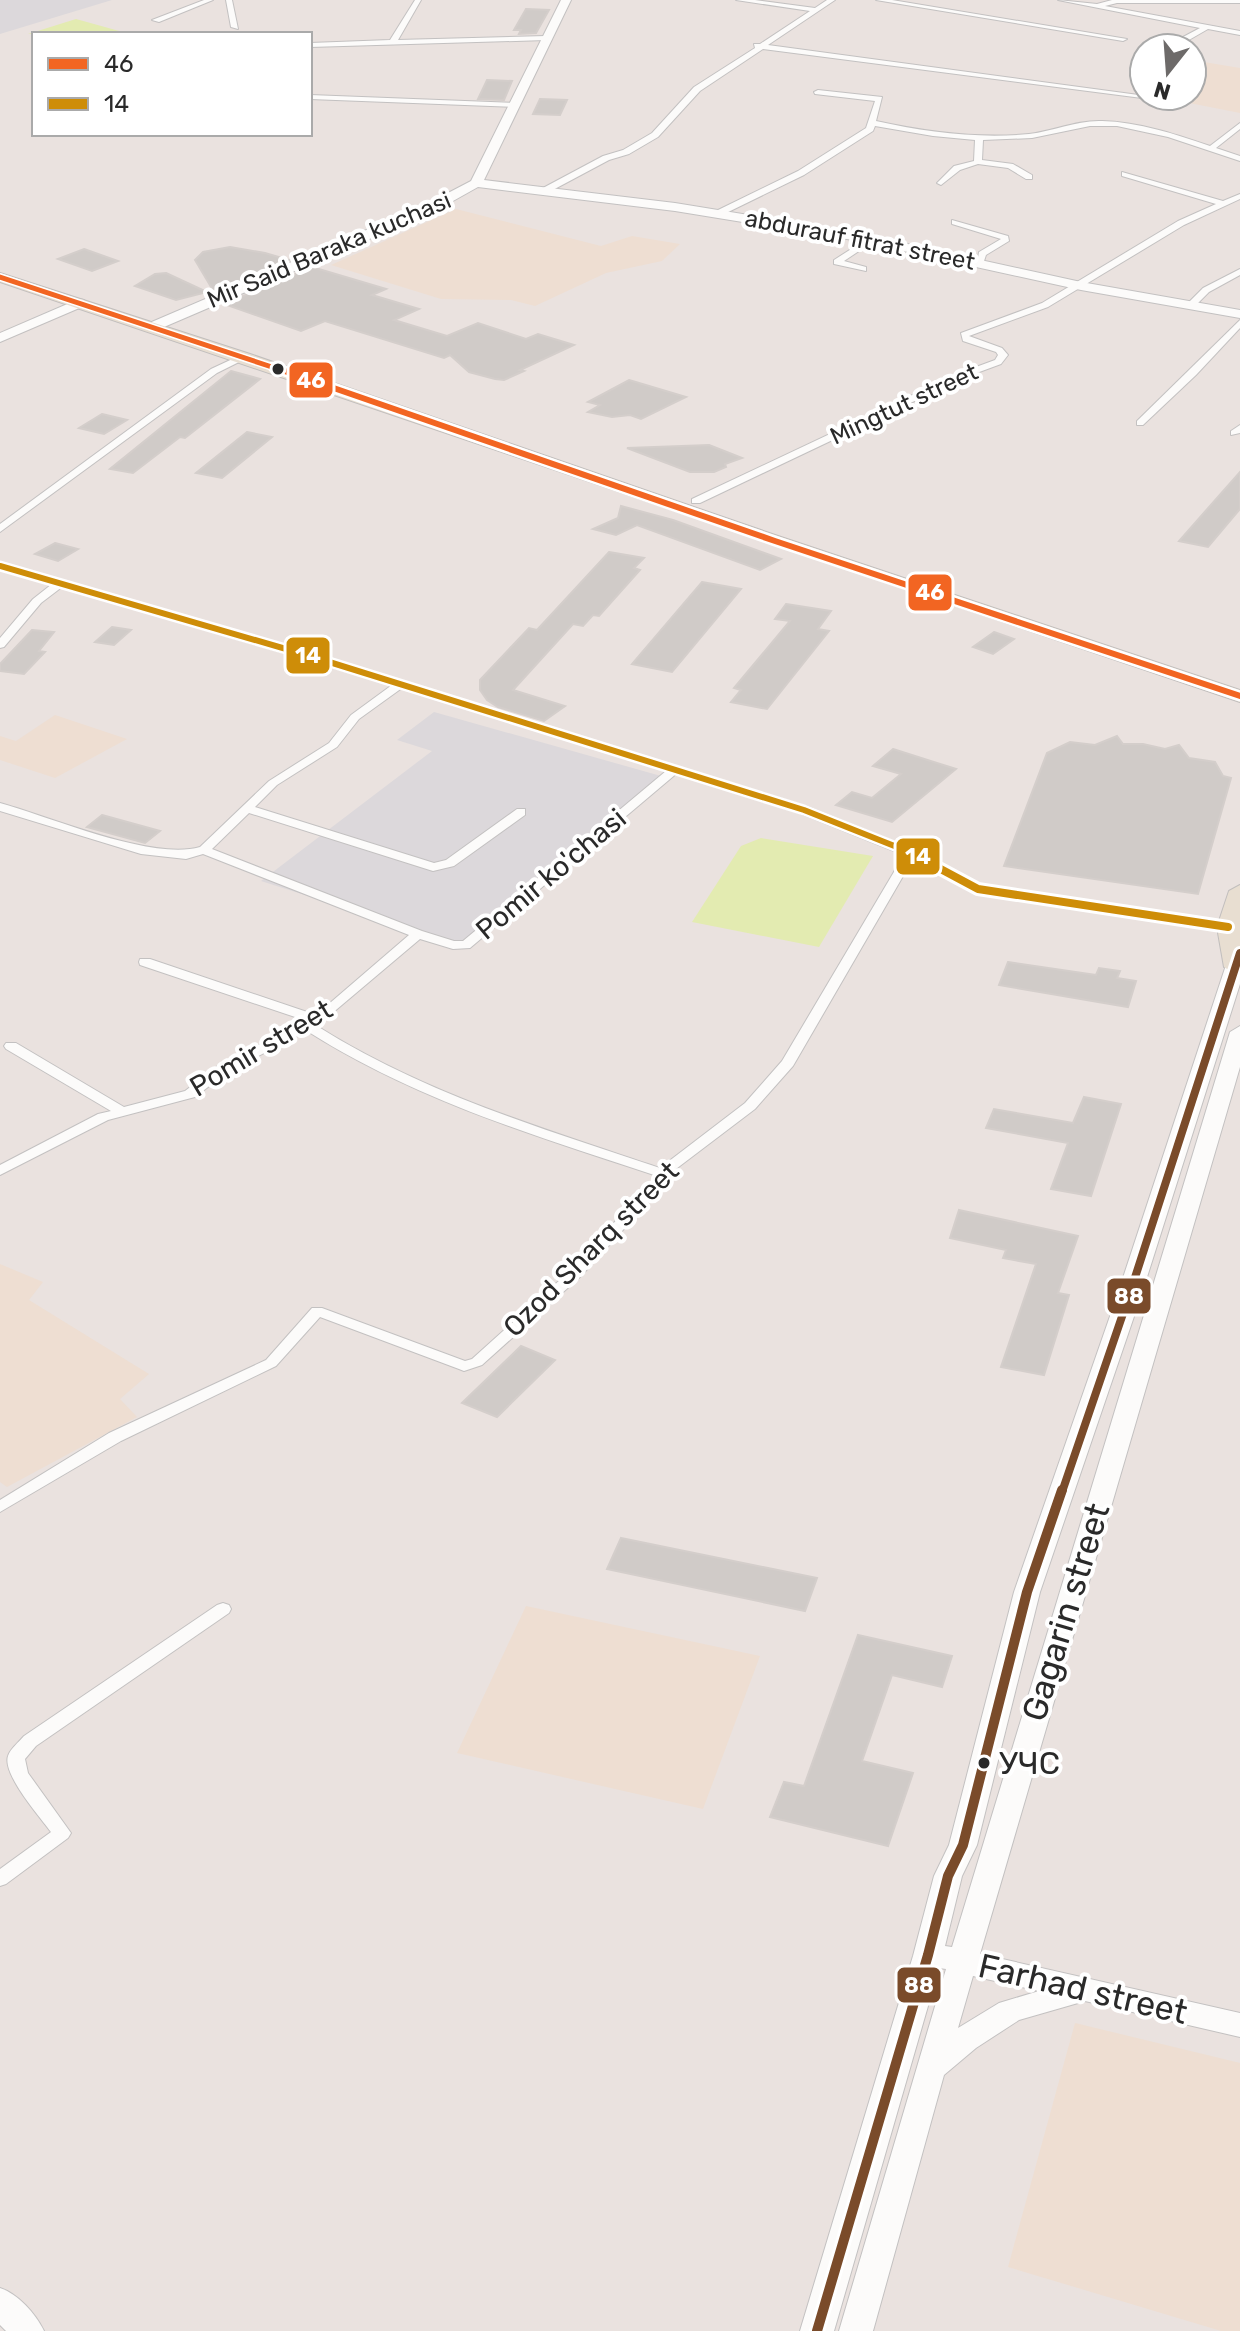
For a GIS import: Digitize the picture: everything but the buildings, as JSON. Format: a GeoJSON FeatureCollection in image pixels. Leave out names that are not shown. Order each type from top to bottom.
{"type":"FeatureCollection","features":[{"type":"Feature","properties":{"kind":"main road"},"geometry":{"type":"LineString","coordinates":[[0,266],[370,386],[696,501],[1240,681]]}},
{"type":"Feature","properties":{"kind":"main road"},"geometry":{"type":"LineString","coordinates":[[0,277],[1240,696]]}},
{"type":"Feature","properties":{"kind":"main road"},"geometry":{"type":"LineString","coordinates":[[1238,960],[1228,927],[1240,891]]}},
{"type":"Feature","properties":{"kind":"street"},"geometry":{"type":"LineString","coordinates":[[156,20],[210,0]]}},
{"type":"Feature","properties":{"kind":"street"},"geometry":{"type":"LineString","coordinates":[[229,0],[235,27]]}},
{"type":"Feature","properties":{"kind":"street"},"geometry":{"type":"LineString","coordinates":[[393,42],[418,0]]}},
{"type":"Feature","properties":{"kind":"street","name":"Mir Said Baraka kuchasi"},"geometry":{"type":"LineString","coordinates":[[152,327],[432,207],[476,183],[566,0]]}},
{"type":"Feature","properties":{"kind":"street"},"geometry":{"type":"LineString","coordinates":[[739,0],[815,10]]}},
{"type":"Feature","properties":{"kind":"street"},"geometry":{"type":"LineString","coordinates":[[546,190],[655,135],[697,89],[757,46],[832,0]]}},
{"type":"Feature","properties":{"kind":"street"},"geometry":{"type":"LineString","coordinates":[[879,0],[1123,39]]}},
{"type":"Feature","properties":{"kind":"street"},"geometry":{"type":"LineString","coordinates":[[1061,0],[1240,33]]}},
{"type":"Feature","properties":{"kind":"street"},"geometry":{"type":"LineString","coordinates":[[1092,7],[1117,1],[1240,1]]}},
{"type":"Feature","properties":{"kind":"street"},"geometry":{"type":"LineString","coordinates":[[1198,32],[1207,27]]}},
{"type":"Feature","properties":{"kind":"street"},"geometry":{"type":"LineString","coordinates":[[312,45],[546,38]]}},
{"type":"Feature","properties":{"kind":"street"},"geometry":{"type":"LineString","coordinates":[[757,46],[1128,94]]}},
{"type":"Feature","properties":{"kind":"street"},"geometry":{"type":"LineString","coordinates":[[717,214],[801,173],[870,129],[874,123],[879,99],[818,92]]}},
{"type":"Feature","properties":{"kind":"street"},"geometry":{"type":"LineString","coordinates":[[312,97],[514,105]]}},
{"type":"Feature","properties":{"kind":"street"},"geometry":{"type":"LineString","coordinates":[[874,123],[946,136],[979,138],[1032,136],[1102,124],[1176,136],[1240,159]]}},
{"type":"Feature","properties":{"kind":"street"},"geometry":{"type":"LineString","coordinates":[[1212,148],[1240,125]]}},
{"type":"Feature","properties":{"kind":"street"},"geometry":{"type":"LineString","coordinates":[[978,162],[979,138]]}},
{"type":"Feature","properties":{"kind":"street"},"geometry":{"type":"LineString","coordinates":[[941,183],[957,168],[978,162],[1010,166],[1029,177]]}},
{"type":"Feature","properties":{"kind":"street"},"geometry":{"type":"LineString","coordinates":[[1125,174],[1224,204]]}},
{"type":"Feature","properties":{"kind":"street","name":"abdurauf fitrat street"},"geometry":{"type":"LineString","coordinates":[[476,183],[717,214],[873,239],[1081,286],[1240,314]]}},
{"type":"Feature","properties":{"kind":"street","name":"Mingtut street"},"geometry":{"type":"LineString","coordinates":[[696,501],[960,376],[998,362],[1003,355],[999,350],[966,339],[964,335],[1045,305],[1081,286],[1160,235],[1240,196]]}},
{"type":"Feature","properties":{"kind":"street"},"geometry":{"type":"LineString","coordinates":[[955,222],[1005,238],[1005,241],[982,254],[980,262]]}},
{"type":"Feature","properties":{"kind":"street"},"geometry":{"type":"LineString","coordinates":[[863,269],[837,262],[873,239]]}},
{"type":"Feature","properties":{"kind":"street"},"geometry":{"type":"LineString","coordinates":[[1191,305],[1206,290],[1240,272]]}},
{"type":"Feature","properties":{"kind":"street"},"geometry":{"type":"LineString","coordinates":[[0,338],[79,303]]}},
{"type":"Feature","properties":{"kind":"street"},"geometry":{"type":"LineString","coordinates":[[1140,423],[1240,323]]}},
{"type":"Feature","properties":{"kind":"street"},"geometry":{"type":"LineString","coordinates":[[0,529],[203,379],[244,357]]}},
{"type":"Feature","properties":{"kind":"street"},"geometry":{"type":"LineString","coordinates":[[0,566],[400,684],[804,810],[911,853],[978,889],[1228,927]]}},
{"type":"Feature","properties":{"kind":"street"},"geometry":{"type":"LineString","coordinates":[[0,645],[37,601],[61,583]]}},
{"type":"Feature","properties":{"kind":"street"},"geometry":{"type":"LineString","coordinates":[[204,850],[273,783],[333,745],[355,717],[400,684]]}},
{"type":"Feature","properties":{"kind":"street","name":"Pomir ko'chasi"},"geometry":{"type":"LineString","coordinates":[[418,934],[453,945],[470,943],[674,770]]}},
{"type":"Feature","properties":{"kind":"street"},"geometry":{"type":"LineString","coordinates":[[0,807],[141,850],[175,855],[204,850],[418,934]]}},
{"type":"Feature","properties":{"kind":"street"},"geometry":{"type":"LineString","coordinates":[[249,809],[433,867],[450,863],[521,812]]}},
{"type":"Feature","properties":{"kind":"street","name":"Ozod Sharq street"},"geometry":{"type":"LineString","coordinates":[[0,1507],[115,1437],[271,1363],[317,1311],[464,1366],[477,1362],[576,1273],[659,1182],[662,1173],[750,1106],[788,1063],[911,853]]}},
{"type":"Feature","properties":{"kind":"street","name":"Pomir street"},"geometry":{"type":"LineString","coordinates":[[0,1171],[103,1117],[190,1094],[224,1068],[313,1023],[418,934]]}},
{"type":"Feature","properties":{"kind":"street","name":"Gagarin street"},"geometry":{"type":"LineString","coordinates":[[817,2331],[948,1876],[963,1845],[1027,1592],[1129,1296],[1238,960]]}},
{"type":"Feature","properties":{"kind":"street"},"geometry":{"type":"LineString","coordinates":[[145,962],[313,1023],[380,1071],[456,1102],[662,1173]]}},
{"type":"Feature","properties":{"kind":"street","name":"Gagarin street"},"geometry":{"type":"LineString","coordinates":[[856,2331],[1160,1292],[1240,1032]]}},
{"type":"Feature","properties":{"kind":"street"},"geometry":{"type":"LineString","coordinates":[[11,1046],[124,1113]]}},
{"type":"Feature","properties":{"kind":"street"},"geometry":{"type":"LineString","coordinates":[[0,1879],[62,1833],[19,1774],[16,1758],[23,1749],[30,1741],[223,1609]]}},
{"type":"Feature","properties":{"kind":"street","name":"Farhad street"},"geometry":{"type":"LineString","coordinates":[[926,1953],[1240,2025]]}},
{"type":"Feature","properties":{"kind":"street"},"geometry":{"type":"LineString","coordinates":[[931,2068],[965,2039],[1010,2011],[1081,1991]]}},
{"type":"Feature","properties":{"kind":"street"},"geometry":{"type":"LineString","coordinates":[[0,2302],[27,2331]]}},
{"type":"Feature","properties":{"kind":"shaded area"},"geometry":{"type":"Polygon","coordinates":[[[0,0],[112,0],[0,34],[0,0]]]}},
{"type":"Feature","properties":{"kind":"shaded area"},"geometry":{"type":"Polygon","coordinates":[[[1208,63],[1240,68],[1240,113],[1208,107],[1208,63]]]}},
{"type":"Feature","properties":{"kind":"shaded area"},"geometry":{"type":"Polygon","coordinates":[[[456,209],[601,246],[632,236],[680,244],[662,261],[606,273],[535,306],[511,300],[441,299],[331,265],[456,209]]]}},
{"type":"Feature","properties":{"kind":"shaded area"},"geometry":{"type":"Polygon","coordinates":[[[434,712],[661,776],[462,945],[261,881],[432,751],[397,740],[434,712]]]}},
{"type":"Feature","properties":{"kind":"shaded area"},"geometry":{"type":"Polygon","coordinates":[[[55,715],[127,739],[55,778],[0,760],[0,736],[16,741],[55,715]]]}},
{"type":"Feature","properties":{"kind":"shaded area"},"geometry":{"type":"Polygon","coordinates":[[[0,1264],[43,1282],[29,1300],[149,1374],[120,1399],[137,1417],[7,1487],[0,1482],[0,1264]]]}},
{"type":"Feature","properties":{"kind":"shaded area"},"geometry":{"type":"Polygon","coordinates":[[[526,1606],[760,1656],[703,1809],[457,1753],[526,1606]]]}},
{"type":"Feature","properties":{"kind":"shaded area"},"geometry":{"type":"Polygon","coordinates":[[[1075,2023],[1240,2063],[1240,2331],[1221,2331],[1008,2267],[1075,2023]]]}},
{"type":"Feature","properties":{"kind":"green space"},"geometry":{"type":"Polygon","coordinates":[[[76,19],[123,32],[34,32],[76,19]]]}},
{"type":"Feature","properties":{"kind":"green space"},"geometry":{"type":"Polygon","coordinates":[[[761,838],[873,856],[819,947],[692,922],[741,846],[761,838]]]}},
{"type":"Feature","properties":{"kind":"transit line","name":"46"},"geometry":{"type":"LineString","coordinates":[[0,277],[1240,696]]}},
{"type":"Feature","properties":{"kind":"transit line","name":"14"},"geometry":{"type":"LineString","coordinates":[[0,566],[310,656],[804,810],[911,853],[978,889],[1228,927]]}},
{"type":"Feature","properties":{"kind":"transit line","name":"88"},"geometry":{"type":"LineString","coordinates":[[817,2331],[928,1955],[948,1876],[963,1845],[1027,1592],[1129,1296],[1240,953]]}},
{"type":"Feature","properties":{"kind":"place","name":"УЧС"},"geometry":{"type":"Point","coordinates":[984,1763]}}]}
